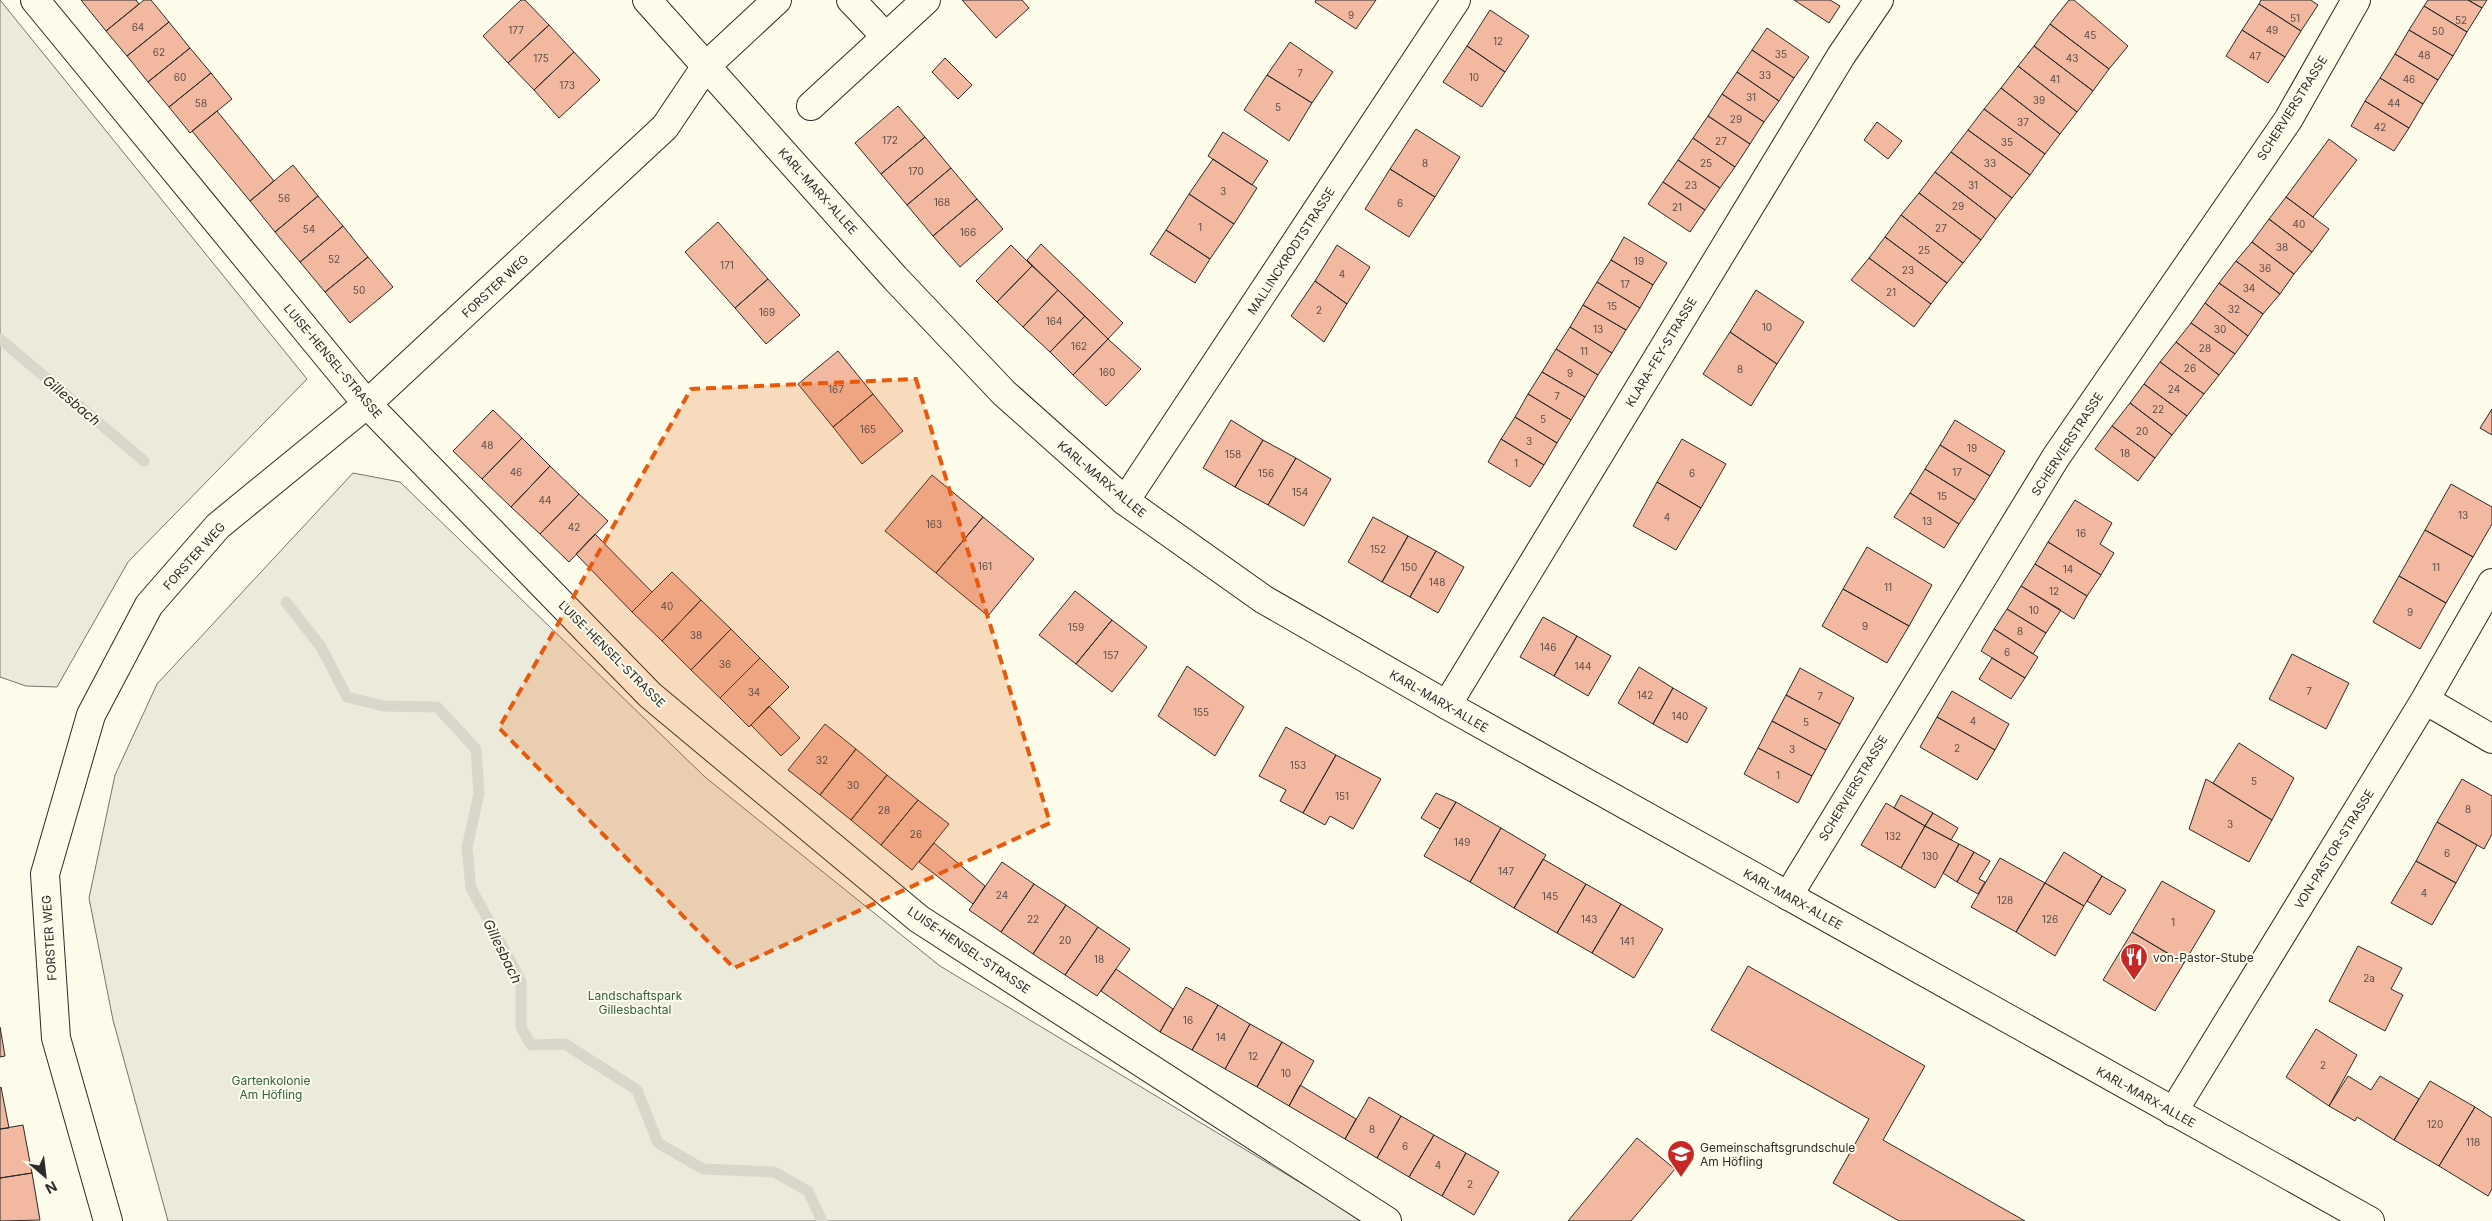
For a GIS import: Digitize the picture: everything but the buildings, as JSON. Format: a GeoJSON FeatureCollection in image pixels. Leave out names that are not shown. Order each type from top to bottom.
{"type":"FeatureCollection","features":[{"type":"Feature","properties":{"kind":"street","name":"LUISE-HENSEL-STRASSE"},"geometry":{"type":"LineString","coordinates":[[35,0],[367,404],[650,695],[920,919],[1387,1221]]}},
{"type":"Feature","properties":{"kind":"street","name":"KARL-MARX-ALLEE"},"geometry":{"type":"LineString","coordinates":[[647,0],[895,278],[1004,393],[1125,502],[1263,599],[1447,705],[2370,1221]]}},
{"type":"Feature","properties":{"kind":"street","name":"FORSTER WEG"},"geometry":{"type":"LineString","coordinates":[[108,1221],[56,1038],[46,874],[91,715],[149,605],[218,526],[367,404],[665,127],[706,66],[777,0]]}},
{"type":"Feature","properties":{"kind":"street"},"geometry":{"type":"LineString","coordinates":[[851,0],[886,37]]}},
{"type":"Feature","properties":{"kind":"street"},"geometry":{"type":"LineString","coordinates":[[811,106],[926,0]]}},
{"type":"Feature","properties":{"kind":"street","name":"MALLINCKRODTSTRASSE"},"geometry":{"type":"LineString","coordinates":[[1125,502],[1456,0]]}},
{"type":"Feature","properties":{"kind":"street","name":"KLARA-FEY-STRASSE"},"geometry":{"type":"LineString","coordinates":[[1447,705],[1841,56],[1879,0]]}},
{"type":"Feature","properties":{"kind":"street","name":"SCHERVIERSTRASSE"},"geometry":{"type":"LineString","coordinates":[[1788,896],[2056,457],[2288,120],[2356,0]]}},
{"type":"Feature","properties":{"kind":"street","name":"VON-PASTOR-STRASSE"},"geometry":{"type":"LineString","coordinates":[[2173,1112],[2425,700],[2492,584]]}},
{"type":"Feature","properties":{"kind":"street"},"geometry":{"type":"LineString","coordinates":[[2425,700],[2492,740]]}},
{"type":"Feature","properties":{"kind":"highlighted area"},"geometry":{"type":"Polygon","coordinates":[[[916,379],[1050,823],[734,968],[499,728],[691,389],[916,379]]]}},
{"type":"Feature","properties":{"kind":"green space"},"geometry":{"type":"Polygon","coordinates":[[[0,0],[307,379],[128,562],[57,687],[26,686],[0,677],[0,0]]]}},
{"type":"Feature","properties":{"kind":"green space","name":"Landschaftspark Gillesbachtal"},"geometry":{"type":"Polygon","coordinates":[[[353,473],[400,482],[705,777],[940,966],[1364,1221],[168,1221],[113,1020],[89,898],[115,775],[157,684],[353,473]]]}},
{"type":"Feature","properties":{"kind":"waterway","name":"Gillesbach"},"geometry":{"type":"LineString","coordinates":[[0,339],[144,461]]}},
{"type":"Feature","properties":{"kind":"waterway","name":"Gillesbach"},"geometry":{"type":"LineString","coordinates":[[286,602],[321,647],[347,697],[383,706],[437,707],[476,749],[479,793],[467,848],[471,888],[521,981],[521,1027],[531,1045],[565,1044],[637,1090],[658,1143],[703,1169],[774,1172],[808,1191],[822,1221]]}},
{"type":"Feature","properties":{"kind":"place","name":"von-Pastor-Stube"},"geometry":{"type":"Point","coordinates":[2134,981]}},
{"type":"Feature","properties":{"kind":"place","name":"Gemeinschaftsgrundschule Am Höfling"},"geometry":{"type":"Point","coordinates":[1681,1178]}},
{"type":"Feature","properties":{"kind":"park label","name":"Gartenkolonie Am Höfling"},"geometry":{"type":"Point","coordinates":[271,1087]}}]}
